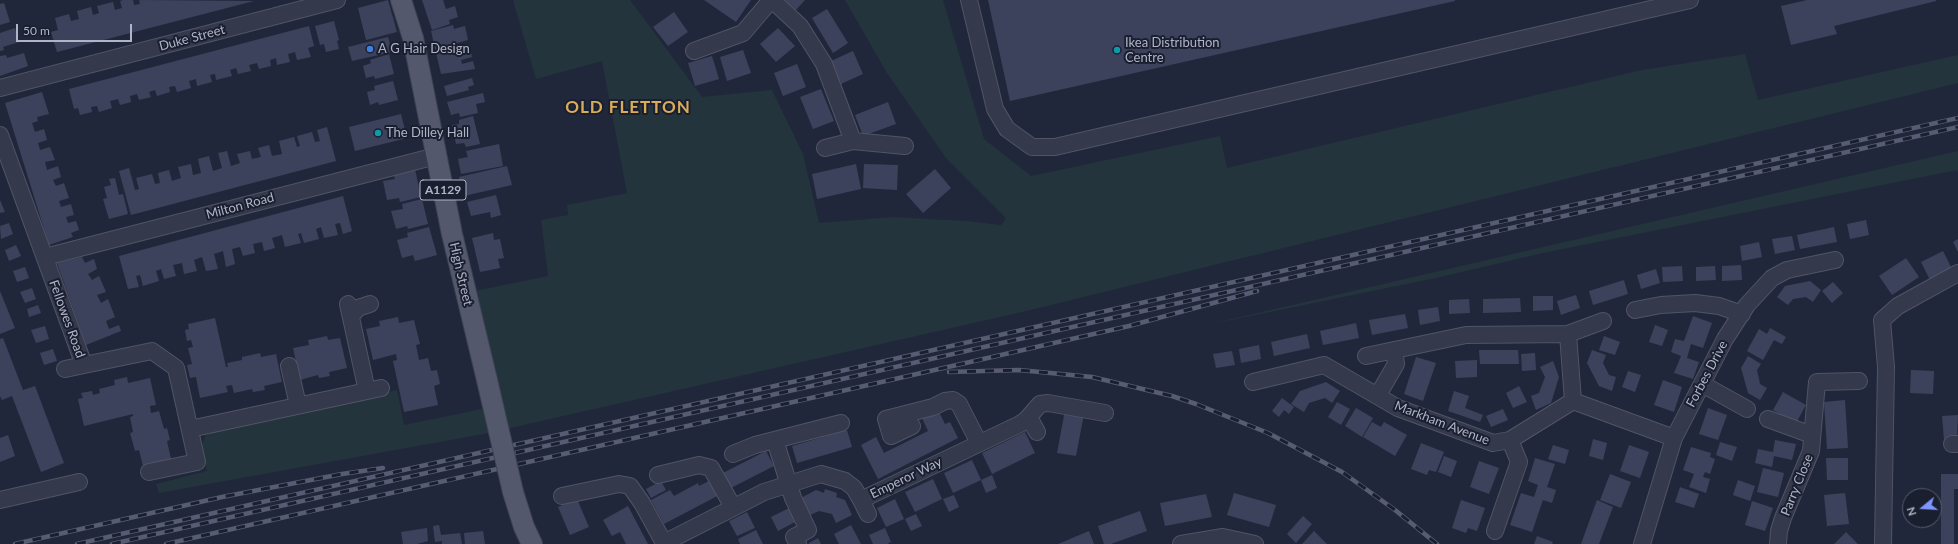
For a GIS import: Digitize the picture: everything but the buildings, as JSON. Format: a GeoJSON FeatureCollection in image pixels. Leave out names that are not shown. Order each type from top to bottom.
{"type":"FeatureCollection","features":[{"type":"Feature","properties":{"kind":"main road","name":"High Street"},"geometry":{"type":"LineString","coordinates":[[401,0],[413,38],[458,262],[487,380],[512,492],[524,527],[532,544]]}},
{"type":"Feature","properties":{"kind":"street","name":"Duke Street"},"geometry":{"type":"LineString","coordinates":[[0,88],[337,0]]}},
{"type":"Feature","properties":{"kind":"street"},"geometry":{"type":"LineString","coordinates":[[694,51],[743,32],[772,0],[800,26],[824,64],[853,141]]}},
{"type":"Feature","properties":{"kind":"street"},"geometry":{"type":"LineString","coordinates":[[969,0],[995,109],[1007,128],[1032,147],[1054,147],[1690,0]]}},
{"type":"Feature","properties":{"kind":"street","name":"Fellowes Road"},"geometry":{"type":"LineString","coordinates":[[0,135],[84,365],[152,351],[176,368],[196,462],[149,472]]}},
{"type":"Feature","properties":{"kind":"street"},"geometry":{"type":"LineString","coordinates":[[824,148],[853,141],[905,146]]}},
{"type":"Feature","properties":{"kind":"street","name":"Milton Road"},"geometry":{"type":"LineString","coordinates":[[45,257],[436,156]]}},
{"type":"Feature","properties":{"kind":"street","name":"Forbes Drive"},"geometry":{"type":"LineString","coordinates":[[1642,544],[1674,438],[1725,340],[1747,305],[1772,278],[1787,270],[1836,260]]}},
{"type":"Feature","properties":{"kind":"street"},"geometry":{"type":"LineString","coordinates":[[1884,544],[1886,367],[1882,320],[1898,306],[1958,273]]}},
{"type":"Feature","properties":{"kind":"street"},"geometry":{"type":"LineString","coordinates":[[190,429],[374,389],[349,310],[370,304]]}},
{"type":"Feature","properties":{"kind":"street"},"geometry":{"type":"LineString","coordinates":[[1635,310],[1661,305],[1695,304],[1719,306],[1742,314]]}},
{"type":"Feature","properties":{"kind":"street"},"geometry":{"type":"LineString","coordinates":[[1366,356],[1466,334],[1568,334],[1603,321]]}},
{"type":"Feature","properties":{"kind":"street"},"geometry":{"type":"LineString","coordinates":[[1568,334],[1573,401],[1674,438]]}},
{"type":"Feature","properties":{"kind":"street"},"geometry":{"type":"LineString","coordinates":[[1378,395],[1396,364],[1394,350]]}},
{"type":"Feature","properties":{"kind":"street"},"geometry":{"type":"LineString","coordinates":[[66,369],[84,365]]}},
{"type":"Feature","properties":{"kind":"street","name":"Markham Avenue"},"geometry":{"type":"LineString","coordinates":[[1253,382],[1324,365],[1398,408],[1493,443],[1510,440],[1573,401]]}},
{"type":"Feature","properties":{"kind":"street"},"geometry":{"type":"LineString","coordinates":[[290,366],[298,406]]}},
{"type":"Feature","properties":{"kind":"street","name":"Parry Close"},"geometry":{"type":"LineString","coordinates":[[1778,544],[1779,531],[1783,518],[1811,451],[1814,402],[1817,382],[1859,382]]}},
{"type":"Feature","properties":{"kind":"street"},"geometry":{"type":"LineString","coordinates":[[1702,384],[1747,409]]}},
{"type":"Feature","properties":{"kind":"street"},"geometry":{"type":"LineString","coordinates":[[912,426],[891,436],[886,419],[933,407],[945,400],[953,400],[959,404],[979,443]]}},
{"type":"Feature","properties":{"kind":"street","name":"Emperor Way"},"geometry":{"type":"LineString","coordinates":[[664,543],[764,492],[788,483],[821,474],[833,476],[845,481],[854,488],[865,507],[979,443],[1020,424],[1029,417],[1040,404],[1048,403],[1105,413]]}},
{"type":"Feature","properties":{"kind":"street"},"geometry":{"type":"LineString","coordinates":[[1029,417],[1037,432]]}},
{"type":"Feature","properties":{"kind":"street"},"geometry":{"type":"LineString","coordinates":[[1768,419],[1812,436]]}},
{"type":"Feature","properties":{"kind":"street"},"geometry":{"type":"LineString","coordinates":[[733,454],[755,445],[841,423]]}},
{"type":"Feature","properties":{"kind":"street"},"geometry":{"type":"LineString","coordinates":[[775,440],[793,498],[808,530],[794,537],[798,544]]}},
{"type":"Feature","properties":{"kind":"street"},"geometry":{"type":"LineString","coordinates":[[1495,531],[1519,462],[1510,440]]}},
{"type":"Feature","properties":{"kind":"street"},"geometry":{"type":"LineString","coordinates":[[658,475],[699,465],[711,468],[733,507]]}},
{"type":"Feature","properties":{"kind":"street"},"geometry":{"type":"LineString","coordinates":[[0,500],[79,482]]}},
{"type":"Feature","properties":{"kind":"street"},"geometry":{"type":"LineString","coordinates":[[562,496],[619,484],[630,486],[642,502],[664,543]]}},
{"type":"Feature","properties":{"kind":"street"},"geometry":{"type":"LineString","coordinates":[[1181,544],[1223,537],[1250,541],[1256,544]]}},
{"type":"Feature","properties":{"kind":"shaded area"},"geometry":{"type":"Polygon","coordinates":[[[513,0],[630,0],[702,97],[772,90],[803,154],[819,223],[893,217],[965,221],[1001,225],[1006,218],[946,158],[887,73],[845,0],[943,0],[984,139],[1031,176],[1220,136],[1227,168],[1642,70],[1745,54],[1758,100],[1958,55],[1958,83],[1022,312],[506,429],[475,291],[548,276],[541,220],[568,215],[567,205],[627,193],[602,61],[536,79],[513,0]]]}},
{"type":"Feature","properties":{"kind":"shaded area"},"geometry":{"type":"Polygon","coordinates":[[[1958,151],[1958,174],[1957,170],[1543,253],[1436,278],[1206,325],[1958,151]]]}},
{"type":"Feature","properties":{"kind":"shaded area"},"geometry":{"type":"Polygon","coordinates":[[[397,390],[404,425],[482,409],[489,433],[159,493],[156,484],[207,471],[202,446],[205,436],[217,431],[397,390]]]}},
{"type":"Feature","properties":{"kind":"railway"},"geometry":{"type":"LineString","coordinates":[[77,544],[1958,118]]}},
{"type":"Feature","properties":{"kind":"railway"},"geometry":{"type":"LineString","coordinates":[[112,544],[1958,127]]}},
{"type":"Feature","properties":{"kind":"railway"},"geometry":{"type":"LineString","coordinates":[[166,544],[1129,326],[1257,291]]}},
{"type":"Feature","properties":{"kind":"railway"},"geometry":{"type":"LineString","coordinates":[[949,372],[1019,370],[1092,377],[1172,396],[1196,404],[1268,433],[1342,472],[1395,510],[1437,544]]}},
{"type":"Feature","properties":{"kind":"railway"},"geometry":{"type":"LineString","coordinates":[[15,544],[222,497],[342,474],[383,468]]}},
{"type":"Feature","properties":{"kind":"place","name":"A G Hair Design"},"geometry":{"type":"Point","coordinates":[370,49]}},
{"type":"Feature","properties":{"kind":"place","name":"Ikea Distribution Centre"},"geometry":{"type":"Point","coordinates":[1117,50]}},
{"type":"Feature","properties":{"kind":"place","name":"The Dilley Hall"},"geometry":{"type":"Point","coordinates":[378,133]}},
{"type":"Feature","properties":{"kind":"district","name":"OLD FLETTON"},"geometry":{"type":"Point","coordinates":[628,108]}}]}
